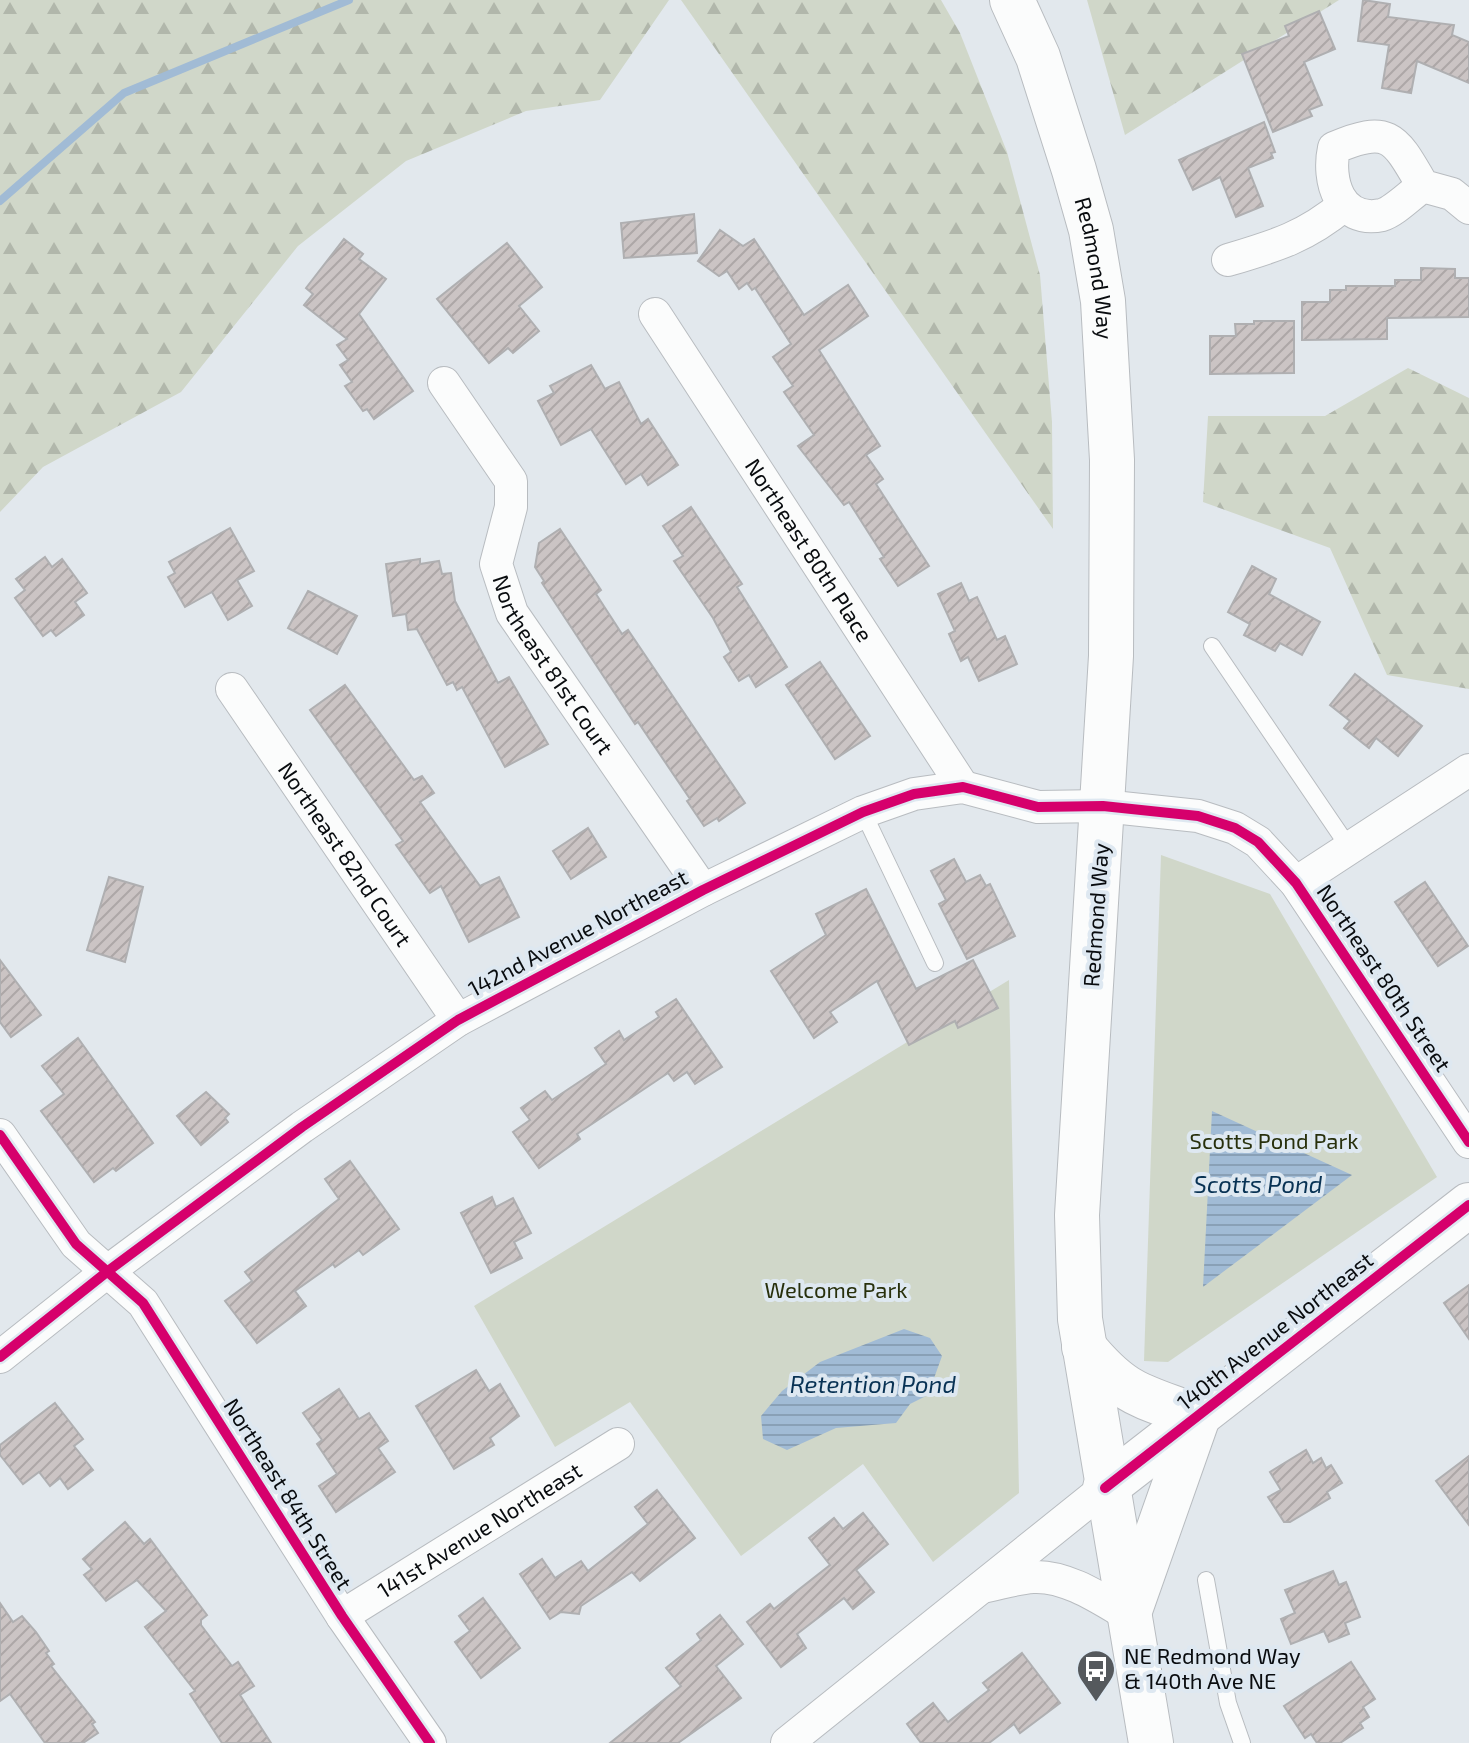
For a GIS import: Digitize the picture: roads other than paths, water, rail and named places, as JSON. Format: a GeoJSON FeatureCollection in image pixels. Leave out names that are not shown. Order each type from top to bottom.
{"type":"FeatureCollection","features":[{"type":"Feature","properties":{"kind":"main road","name":"Redmond Way"},"geometry":{"type":"LineString","coordinates":[[1012,0],[1038,57],[1074,170],[1091,230],[1103,301],[1112,475],[1111,656],[1077,1215],[1084,1347],[1105,1488],[1151,1743]]}},
{"type":"Feature","properties":{"kind":"main road","name":"140th Avenue Northeast"},"geometry":{"type":"LineString","coordinates":[[1105,1488],[1469,1205]]}},
{"type":"Feature","properties":{"kind":"main road"},"geometry":{"type":"LineString","coordinates":[[1084,1347],[1108,1376],[1144,1400],[1198,1417],[1128,1615]]}},
{"type":"Feature","properties":{"kind":"street"},"geometry":{"type":"LineString","coordinates":[[1423,186],[1384,215],[1365,215],[1344,205],[1334,191],[1330,167],[1334,148],[1367,134],[1383,136],[1402,151],[1423,186],[1452,194],[1469,208]]}},
{"type":"Feature","properties":{"kind":"street"},"geometry":{"type":"LineString","coordinates":[[1228,260],[1289,242],[1316,229],[1344,205]]}},
{"type":"Feature","properties":{"kind":"street","name":"Northeast 80th Place"},"geometry":{"type":"LineString","coordinates":[[655,314],[963,787]]}},
{"type":"Feature","properties":{"kind":"street","name":"Northeast 81st Court"},"geometry":{"type":"LineString","coordinates":[[444,383],[511,481],[511,507],[496,564],[512,613],[703,890]]}},
{"type":"Feature","properties":{"kind":"street","name":"Northeast 82nd Court"},"geometry":{"type":"LineString","coordinates":[[232,689],[458,1020]]}},
{"type":"Feature","properties":{"kind":"street"},"geometry":{"type":"LineString","coordinates":[[1296,883],[1348,846],[1469,770]]}},
{"type":"Feature","properties":{"kind":"street","name":"142nd Avenue Northeast"},"geometry":{"type":"LineString","coordinates":[[0,1357],[108,1271],[302,1127],[458,1020],[703,890],[863,812],[914,794],[963,787],[1038,807],[1103,806],[1198,816],[1235,828],[1258,842]]}},
{"type":"Feature","properties":{"kind":"street","name":"Northeast 80th Street"},"geometry":{"type":"LineString","coordinates":[[1258,842],[1296,883],[1469,1142]]}},
{"type":"Feature","properties":{"kind":"street","name":"Northeast 84th Street"},"geometry":{"type":"LineString","coordinates":[[0,1135],[76,1244],[143,1303],[342,1616],[430,1743]]}},
{"type":"Feature","properties":{"kind":"street","name":"141st Avenue Northeast"},"geometry":{"type":"LineString","coordinates":[[342,1616],[618,1444]]}},
{"type":"Feature","properties":{"kind":"street","name":"140th Avenue Northeast"},"geometry":{"type":"LineString","coordinates":[[787,1743],[1105,1488]]}},
{"type":"Feature","properties":{"kind":"street"},"geometry":{"type":"LineString","coordinates":[[979,1588],[1035,1577],[1059,1580],[1099,1597],[1128,1615]]}},
{"type":"Feature","properties":{"kind":"lane"},"geometry":{"type":"LineString","coordinates":[[1212,646],[1348,846]]}},
{"type":"Feature","properties":{"kind":"lane"},"geometry":{"type":"LineString","coordinates":[[863,812],[935,963]]}},
{"type":"Feature","properties":{"kind":"lane"},"geometry":{"type":"LineString","coordinates":[[1206,1580],[1228,1703],[1242,1743]]}},
{"type":"Feature","properties":{"kind":"water","name":"Scotts Pond"},"geometry":{"type":"Polygon","coordinates":[[[1212,1111],[1352,1175],[1203,1287],[1212,1111]]]}},
{"type":"Feature","properties":{"kind":"water","name":"Retention Pond"},"geometry":{"type":"Polygon","coordinates":[[[904,1329],[930,1338],[942,1356],[928,1395],[910,1404],[896,1423],[836,1428],[787,1450],[763,1439],[761,1416],[782,1391],[820,1362],[904,1329]]]}},
{"type":"Feature","properties":{"kind":"waterway"},"geometry":{"type":"LineString","coordinates":[[0,201],[124,93],[349,0]]}},
{"type":"Feature","properties":{"kind":"place","name":"NE Redmond Way & 140th Ave NE"},"geometry":{"type":"Point","coordinates":[1096,1703]}},
{"type":"Feature","properties":{"kind":"park label","name":"Scotts Pond Park"},"geometry":{"type":"Point","coordinates":[1274,1141]}},
{"type":"Feature","properties":{"kind":"park label","name":"Welcome Park"},"geometry":{"type":"Point","coordinates":[836,1290]}}]}
